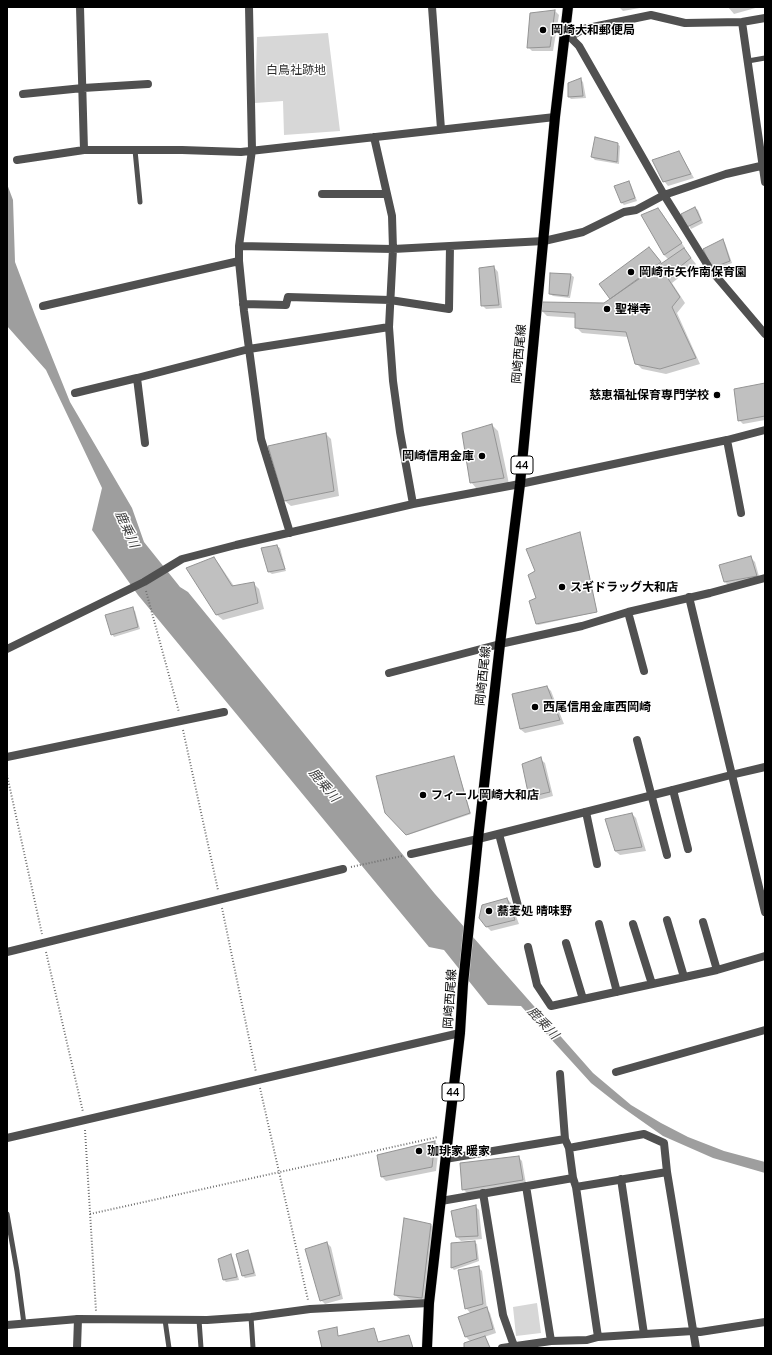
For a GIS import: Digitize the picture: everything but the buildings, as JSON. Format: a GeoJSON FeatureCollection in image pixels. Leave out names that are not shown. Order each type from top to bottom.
{"type":"FeatureCollection","features":[{"type":"Feature","properties":{"kind":"main road","name":"岡崎西尾線"},"geometry":{"type":"LineString","coordinates":[[427,1348],[429,1303],[460,1033],[463,984],[478,839],[520,484],[555,117],[567,34],[568,7]]}},
{"type":"Feature","properties":{"kind":"street"},"geometry":{"type":"LineString","coordinates":[[80,7],[84,150]]}},
{"type":"Feature","properties":{"kind":"street"},"geometry":{"type":"LineString","coordinates":[[249,7],[252,150],[239,246],[239,261],[243,304],[261,439],[290,532]]}},
{"type":"Feature","properties":{"kind":"street"},"geometry":{"type":"LineString","coordinates":[[432,7],[441,129]]}},
{"type":"Feature","properties":{"kind":"street"},"geometry":{"type":"LineString","coordinates":[[765,18],[742,22],[685,22],[651,15],[583,29],[567,34],[579,46],[664,195],[710,270],[765,334]]}},
{"type":"Feature","properties":{"kind":"street"},"geometry":{"type":"LineString","coordinates":[[742,22],[764,166],[765,182]]}},
{"type":"Feature","properties":{"kind":"street"},"geometry":{"type":"LineString","coordinates":[[23,94],[148,84]]}},
{"type":"Feature","properties":{"kind":"street"},"geometry":{"type":"LineString","coordinates":[[17,160],[84,150],[241,152],[555,117]]}},
{"type":"Feature","properties":{"kind":"street"},"geometry":{"type":"LineString","coordinates":[[374,137],[392,216],[393,249],[389,326],[396,403],[413,504]]}},
{"type":"Feature","properties":{"kind":"street"},"geometry":{"type":"LineString","coordinates":[[239,246],[393,249],[544,241],[583,232],[624,212],[636,210],[664,195],[726,174],[764,166]]}},
{"type":"Feature","properties":{"kind":"street"},"geometry":{"type":"LineString","coordinates":[[322,194],[387,194]]}},
{"type":"Feature","properties":{"kind":"street"},"geometry":{"type":"LineString","coordinates":[[243,304],[286,305],[288,298],[390,300],[449,309],[450,246]]}},
{"type":"Feature","properties":{"kind":"street"},"geometry":{"type":"LineString","coordinates":[[43,306],[239,261]]}},
{"type":"Feature","properties":{"kind":"street"},"geometry":{"type":"LineString","coordinates":[[75,393],[249,350],[389,326]]}},
{"type":"Feature","properties":{"kind":"street"},"geometry":{"type":"LineString","coordinates":[[137,378],[146,443]]}},
{"type":"Feature","properties":{"kind":"street"},"geometry":{"type":"LineString","coordinates":[[7,649],[144,582],[182,559],[290,532],[413,504],[520,484],[727,440],[765,430]]}},
{"type":"Feature","properties":{"kind":"street"},"geometry":{"type":"LineString","coordinates":[[727,440],[741,514]]}},
{"type":"Feature","properties":{"kind":"street"},"geometry":{"type":"LineString","coordinates":[[389,673],[500,644],[582,626],[628,612],[710,593],[765,578]]}},
{"type":"Feature","properties":{"kind":"street"},"geometry":{"type":"LineString","coordinates":[[689,597],[765,912]]}},
{"type":"Feature","properties":{"kind":"street"},"geometry":{"type":"LineString","coordinates":[[628,612],[644,671]]}},
{"type":"Feature","properties":{"kind":"street"},"geometry":{"type":"LineString","coordinates":[[7,757],[224,712]]}},
{"type":"Feature","properties":{"kind":"street"},"geometry":{"type":"LineString","coordinates":[[637,740],[667,855]]}},
{"type":"Feature","properties":{"kind":"street"},"geometry":{"type":"LineString","coordinates":[[410,854],[499,834],[765,767]]}},
{"type":"Feature","properties":{"kind":"street"},"geometry":{"type":"LineString","coordinates":[[673,790],[688,849]]}},
{"type":"Feature","properties":{"kind":"street"},"geometry":{"type":"LineString","coordinates":[[586,812],[597,864]]}},
{"type":"Feature","properties":{"kind":"street"},"geometry":{"type":"LineString","coordinates":[[499,834],[518,906]]}},
{"type":"Feature","properties":{"kind":"street"},"geometry":{"type":"LineString","coordinates":[[7,952],[343,869]]}},
{"type":"Feature","properties":{"kind":"street"},"geometry":{"type":"LineString","coordinates":[[668,920],[684,977]]}},
{"type":"Feature","properties":{"kind":"street"},"geometry":{"type":"LineString","coordinates":[[703,922],[717,970]]}},
{"type":"Feature","properties":{"kind":"street"},"geometry":{"type":"LineString","coordinates":[[599,924],[617,992]]}},
{"type":"Feature","properties":{"kind":"street"},"geometry":{"type":"LineString","coordinates":[[633,924],[652,984]]}},
{"type":"Feature","properties":{"kind":"street"},"geometry":{"type":"LineString","coordinates":[[566,943],[583,999]]}},
{"type":"Feature","properties":{"kind":"street"},"geometry":{"type":"LineString","coordinates":[[528,947],[537,985],[552,1006],[765,958]]}},
{"type":"Feature","properties":{"kind":"street"},"geometry":{"type":"LineString","coordinates":[[616,1072],[765,1030]]}},
{"type":"Feature","properties":{"kind":"street"},"geometry":{"type":"LineString","coordinates":[[7,1138],[460,1033]]}},
{"type":"Feature","properties":{"kind":"street"},"geometry":{"type":"LineString","coordinates":[[560,1074],[565,1139],[569,1148],[573,1178],[576,1187],[598,1337]]}},
{"type":"Feature","properties":{"kind":"street"},"geometry":{"type":"LineString","coordinates":[[569,1148],[644,1134],[664,1143],[667,1172],[696,1348]]}},
{"type":"Feature","properties":{"kind":"street"},"geometry":{"type":"LineString","coordinates":[[445,1159],[565,1139]]}},
{"type":"Feature","properties":{"kind":"street"},"geometry":{"type":"LineString","coordinates":[[576,1187],[667,1172]]}},
{"type":"Feature","properties":{"kind":"street"},"geometry":{"type":"LineString","coordinates":[[441,1201],[573,1178]]}},
{"type":"Feature","properties":{"kind":"street"},"geometry":{"type":"LineString","coordinates":[[621,1179],[644,1334]]}},
{"type":"Feature","properties":{"kind":"street"},"geometry":{"type":"LineString","coordinates":[[526,1186],[551,1341]]}},
{"type":"Feature","properties":{"kind":"street"},"geometry":{"type":"LineString","coordinates":[[483,1193],[503,1315],[514,1346]]}},
{"type":"Feature","properties":{"kind":"street"},"geometry":{"type":"LineString","coordinates":[[7,1325],[78,1319],[199,1320],[251,1317],[310,1309],[429,1303]]}},
{"type":"Feature","properties":{"kind":"street"},"geometry":{"type":"LineString","coordinates":[[78,1319],[78,1348]]}},
{"type":"Feature","properties":{"kind":"street"},"geometry":{"type":"LineString","coordinates":[[502,1348],[551,1341],[588,1344],[598,1337],[693,1331],[700,1332],[765,1322]]}},
{"type":"Feature","properties":{"kind":"lane"},"geometry":{"type":"LineString","coordinates":[[748,61],[765,58]]}},
{"type":"Feature","properties":{"kind":"lane"},"geometry":{"type":"LineString","coordinates":[[135,150],[140,202]]}},
{"type":"Feature","properties":{"kind":"lane"},"geometry":{"type":"LineString","coordinates":[[7,1214],[17,1270],[24,1324]]}},
{"type":"Feature","properties":{"kind":"lane"},"geometry":{"type":"LineString","coordinates":[[251,1317],[253,1348]]}},
{"type":"Feature","properties":{"kind":"lane"},"geometry":{"type":"LineString","coordinates":[[165,1320],[168,1348]]}},
{"type":"Feature","properties":{"kind":"lane"},"geometry":{"type":"LineString","coordinates":[[199,1320],[202,1348]]}},
{"type":"Feature","properties":{"kind":"path"},"geometry":{"type":"LineString","coordinates":[[144,582],[181,720],[258,1079],[310,1309]]}},
{"type":"Feature","properties":{"kind":"path"},"geometry":{"type":"LineString","coordinates":[[7,775],[84,1120],[96,1320]]}},
{"type":"Feature","properties":{"kind":"path"},"geometry":{"type":"LineString","coordinates":[[343,869],[410,854]]}},
{"type":"Feature","properties":{"kind":"path"},"geometry":{"type":"LineString","coordinates":[[90,1214],[449,1134]]}},
{"type":"Feature","properties":{"kind":"green space","name":"白鳥社跡地"},"geometry":{"type":"Polygon","coordinates":[[[328,33],[340,131],[284,135],[283,101],[255,103],[257,37],[328,33]]]}},
{"type":"Feature","properties":{"kind":"green space"},"geometry":{"type":"Polygon","coordinates":[[[537,1303],[541,1333],[516,1336],[513,1307],[537,1303]]]}},
{"type":"Feature","properties":{"kind":"water"},"geometry":{"type":"Polygon","coordinates":[[[7,7],[8,107],[7,161],[7,7]]]}},
{"type":"Feature","properties":{"kind":"water","name":"鹿乗川"},"geometry":{"type":"Polygon","coordinates":[[[7,184],[13,200],[15,262],[35,315],[70,402],[132,508],[144,542],[180,587],[188,592],[435,894],[593,1073],[631,1105],[688,1137],[724,1151],[765,1162],[765,1173],[713,1158],[663,1136],[591,1083],[521,1006],[488,1005],[444,950],[429,947],[138,595],[92,530],[102,488],[46,370],[7,326],[7,184]]]}},
{"type":"Feature","properties":{"kind":"place","name":"岡崎大和郵便局"},"geometry":{"type":"Point","coordinates":[543,30]}},
{"type":"Feature","properties":{"kind":"place","name":"岡崎市矢作南保育園"},"geometry":{"type":"Point","coordinates":[631,272]}},
{"type":"Feature","properties":{"kind":"place","name":"聖禅寺"},"geometry":{"type":"Point","coordinates":[607,309]}},
{"type":"Feature","properties":{"kind":"place","name":"慈恵福祉保育専門学校"},"geometry":{"type":"Point","coordinates":[717,395]}},
{"type":"Feature","properties":{"kind":"place","name":"岡崎信用金庫"},"geometry":{"type":"Point","coordinates":[482,456]}},
{"type":"Feature","properties":{"kind":"place","name":"スギドラッグ大和店"},"geometry":{"type":"Point","coordinates":[562,587]}},
{"type":"Feature","properties":{"kind":"place","name":"西尾信用金庫西岡崎"},"geometry":{"type":"Point","coordinates":[535,707]}},
{"type":"Feature","properties":{"kind":"place","name":"フィール岡崎大和店"},"geometry":{"type":"Point","coordinates":[423,795]}},
{"type":"Feature","properties":{"kind":"place","name":"蕎麦処 晴味野"},"geometry":{"type":"Point","coordinates":[489,911]}},
{"type":"Feature","properties":{"kind":"place","name":"珈琲家 暖家"},"geometry":{"type":"Point","coordinates":[419,1151]}}]}
